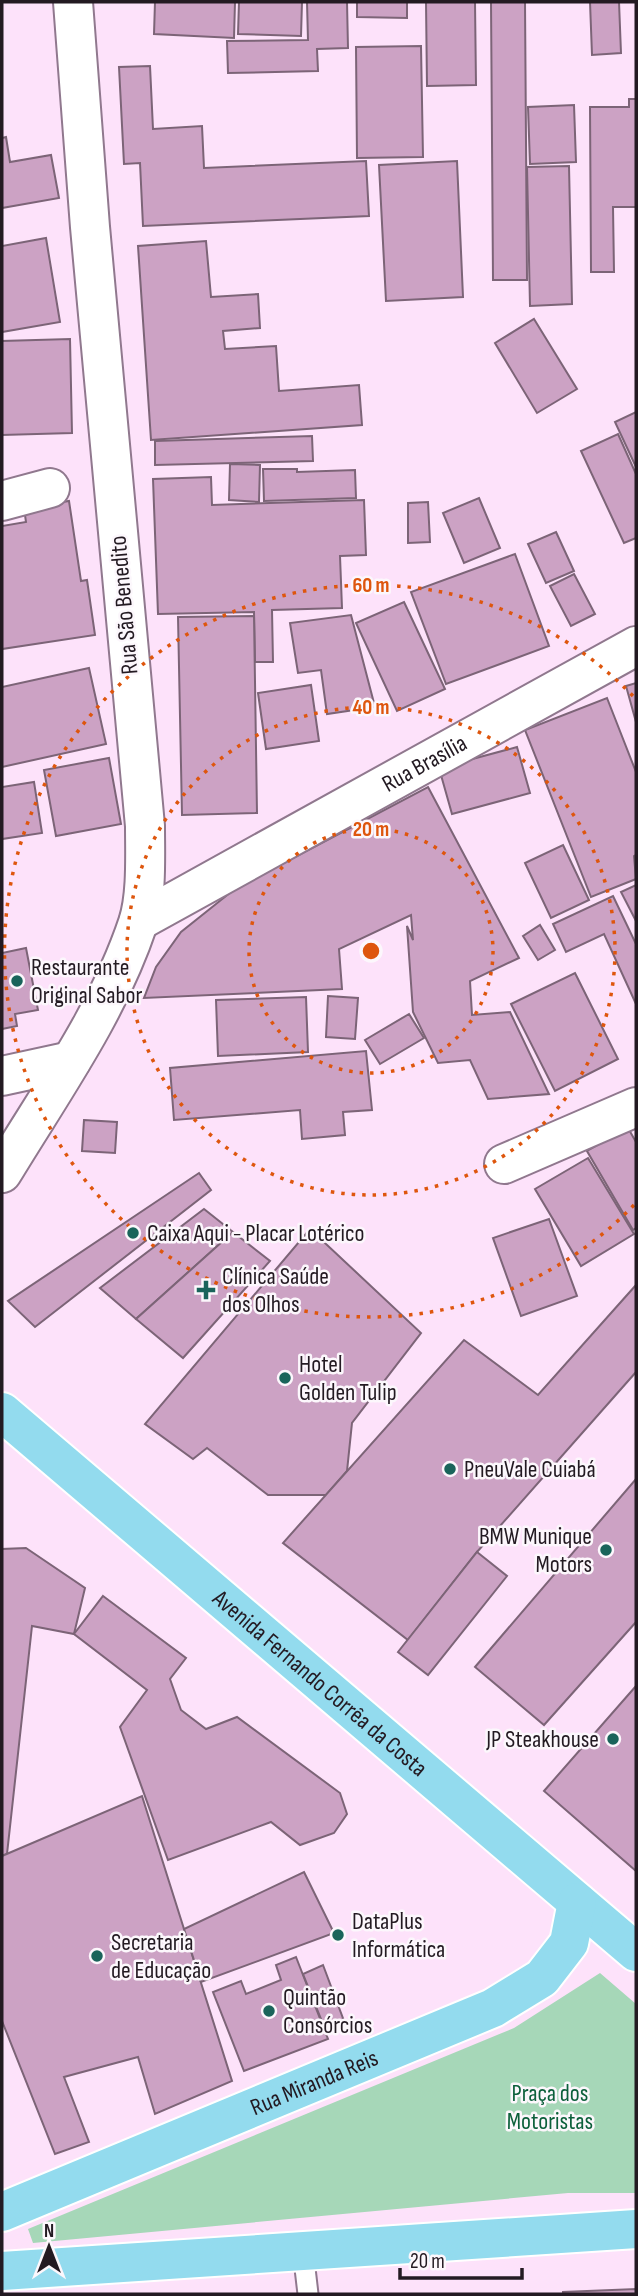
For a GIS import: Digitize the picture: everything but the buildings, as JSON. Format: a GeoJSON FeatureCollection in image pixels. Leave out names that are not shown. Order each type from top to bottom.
{"type":"FeatureCollection","features":[{"type":"Feature","properties":{"kind":"main road","name":"Avenida Fernando Corrêa da Costa"},"geometry":{"type":"LineString","coordinates":[[4,1413],[636,1952]]}},
{"type":"Feature","properties":{"kind":"main road","name":"Rua Miranda Reis"},"geometry":{"type":"LineString","coordinates":[[2,2212],[493,2008],[542,1978],[569,1942],[577,1902]]}},
{"type":"Feature","properties":{"kind":"main road"},"geometry":{"type":"LineString","coordinates":[[2,2271],[636,2229]]}},
{"type":"Feature","properties":{"kind":"street","name":"Rua São Benedito"},"geometry":{"type":"LineString","coordinates":[[2,1173],[99,1015],[139,921],[145,867],[145,826],[90,227],[73,2]]}},
{"type":"Feature","properties":{"kind":"street"},"geometry":{"type":"LineString","coordinates":[[2,501],[50,488]]}},
{"type":"Feature","properties":{"kind":"street","name":"Rua Brasília"},"geometry":{"type":"LineString","coordinates":[[139,921],[636,646]]}},
{"type":"Feature","properties":{"kind":"street"},"geometry":{"type":"LineString","coordinates":[[2,1076],[71,1061]]}},
{"type":"Feature","properties":{"kind":"street"},"geometry":{"type":"LineString","coordinates":[[504,1164],[636,1107]]}},
{"type":"Feature","properties":{"kind":"lane"},"geometry":{"type":"LineString","coordinates":[[303,2251],[308,2294]]}},
{"type":"Feature","properties":{"kind":"green space","name":"Praça dos Motoristas"},"geometry":{"type":"Polygon","coordinates":[[[600,1973],[636,2004],[636,2193],[568,2193],[33,2243],[28,2229],[514,2028],[600,1973]]]}},
{"type":"Feature","properties":{"kind":"place","name":"Restaurante Original Sabor"},"geometry":{"type":"Point","coordinates":[17,981]}},
{"type":"Feature","properties":{"kind":"place","name":"Caixa Aqui - Placar Lotérico"},"geometry":{"type":"Point","coordinates":[133,1233]}},
{"type":"Feature","properties":{"kind":"place","name":"Clínica Saúde dos Olhos"},"geometry":{"type":"Point","coordinates":[206,1290]}},
{"type":"Feature","properties":{"kind":"place","name":"Hotel Golden Tulip"},"geometry":{"type":"Point","coordinates":[285,1378]}},
{"type":"Feature","properties":{"kind":"place","name":"PneuVale Cuiabá"},"geometry":{"type":"Point","coordinates":[450,1469]}},
{"type":"Feature","properties":{"kind":"place","name":"BMW Munique Motors"},"geometry":{"type":"Point","coordinates":[606,1550]}},
{"type":"Feature","properties":{"kind":"place","name":"JP Steakhouse"},"geometry":{"type":"Point","coordinates":[613,1739]}},
{"type":"Feature","properties":{"kind":"place","name":"DataPlus Informática"},"geometry":{"type":"Point","coordinates":[338,1935]}},
{"type":"Feature","properties":{"kind":"place","name":"Secretaria de Educação"},"geometry":{"type":"Point","coordinates":[97,1956]}},
{"type":"Feature","properties":{"kind":"place","name":"Quintão Consórcios"},"geometry":{"type":"Point","coordinates":[269,2011]}}]}
